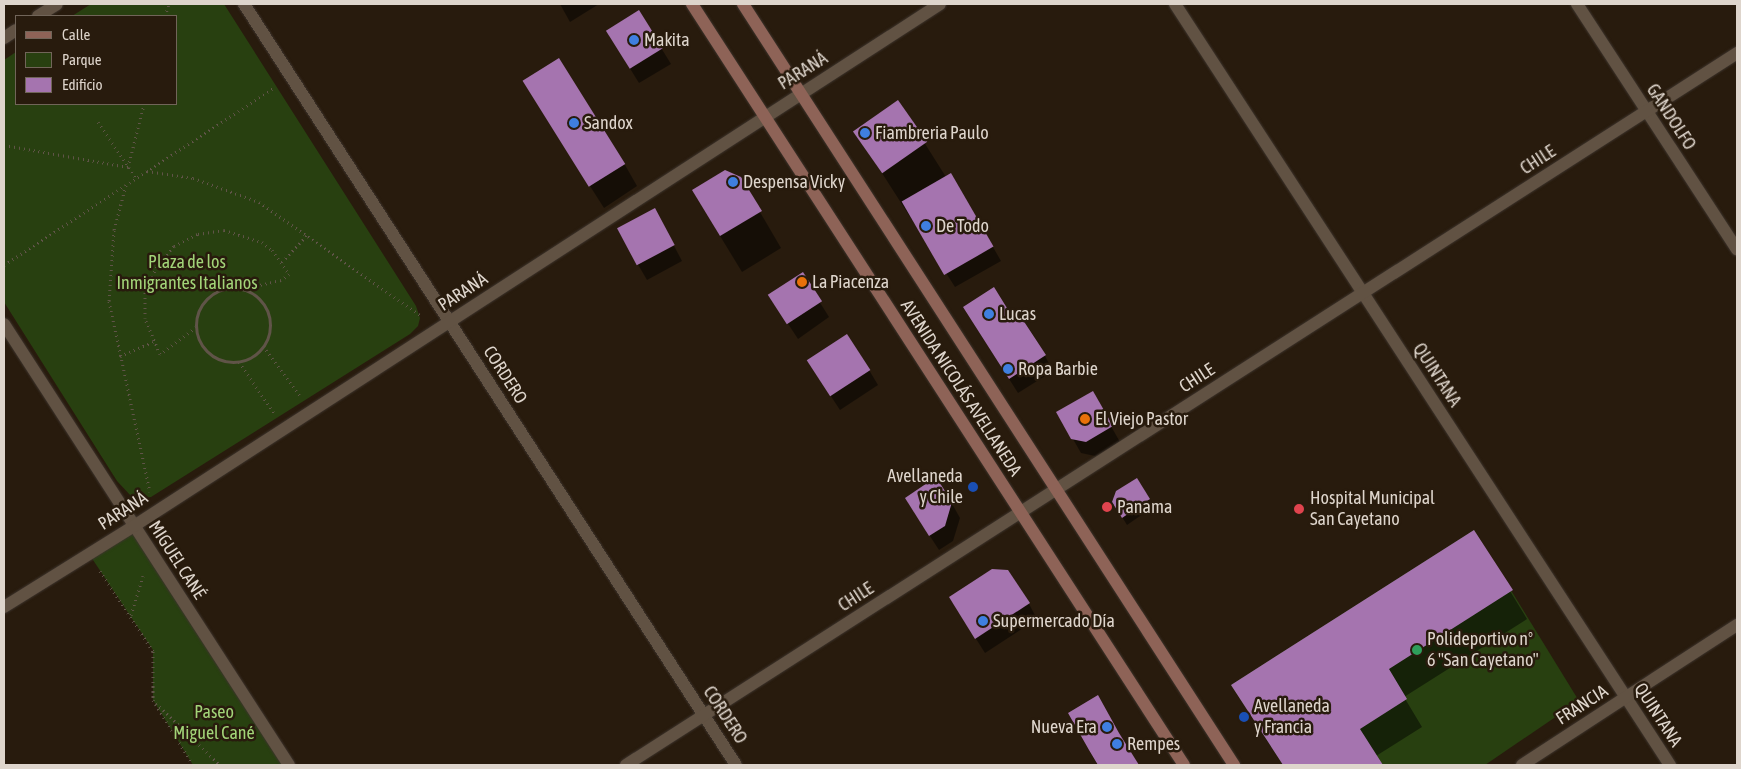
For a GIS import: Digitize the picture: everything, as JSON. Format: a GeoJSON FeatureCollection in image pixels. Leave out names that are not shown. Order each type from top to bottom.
{"type":"FeatureCollection","features":[{"type":"Feature","properties":{"kind":"main road","name":"AVENIDA NICOLÁS AVELLANEDA"},"geometry":{"type":"LineString","coordinates":[[692,4],[1184,765]]}},
{"type":"Feature","properties":{"kind":"main road","name":"AVENIDA NICOLÁS AVELLANEDA"},"geometry":{"type":"LineString","coordinates":[[743,4],[1234,765]]}},
{"type":"Feature","properties":{"kind":"street"},"geometry":{"type":"LineString","coordinates":[[40,15],[57,4]]}},
{"type":"Feature","properties":{"kind":"street","name":"CORDERO"},"geometry":{"type":"LineString","coordinates":[[244,4],[736,765]]}},
{"type":"Feature","properties":{"kind":"street","name":"PARANÁ"},"geometry":{"type":"LineString","coordinates":[[4,606],[134,526],[940,4]]}},
{"type":"Feature","properties":{"kind":"street","name":"QUINTANA"},"geometry":{"type":"LineString","coordinates":[[1175,4],[1670,765]]}},
{"type":"Feature","properties":{"kind":"street","name":"GANDOLFO"},"geometry":{"type":"LineString","coordinates":[[1577,4],[1737,249]]}},
{"type":"Feature","properties":{"kind":"street"},"geometry":{"type":"LineString","coordinates":[[4,38],[15,31]]}},
{"type":"Feature","properties":{"kind":"street","name":"CHILE"},"geometry":{"type":"LineString","coordinates":[[626,765],[1737,53]]}},
{"type":"Feature","properties":{"kind":"street","name":"MIGUEL CANÉ"},"geometry":{"type":"LineString","coordinates":[[4,324],[289,765]]}},
{"type":"Feature","properties":{"kind":"street","name":"FRANCIA"},"geometry":{"type":"LineString","coordinates":[[1522,765],[1737,625]]}},
{"type":"Feature","properties":{"kind":"path"},"geometry":{"type":"LineString","coordinates":[[4,265],[291,77]]}},
{"type":"Feature","properties":{"kind":"path"},"geometry":{"type":"LineString","coordinates":[[128,167],[144,105]]}},
{"type":"Feature","properties":{"kind":"path"},"geometry":{"type":"LineString","coordinates":[[98,122],[136,178]]}},
{"type":"Feature","properties":{"kind":"path"},"geometry":{"type":"LineString","coordinates":[[4,144],[128,167]]}},
{"type":"Feature","properties":{"kind":"path"},"geometry":{"type":"LineString","coordinates":[[147,171],[193,178],[259,202],[439,329]]}},
{"type":"Feature","properties":{"kind":"path"},"geometry":{"type":"LineString","coordinates":[[127,184],[114,230],[109,280],[111,321],[154,512]]}},
{"type":"Feature","properties":{"kind":"path"},"geometry":{"type":"LineString","coordinates":[[196,327],[160,354],[153,342],[145,318],[146,290],[157,266],[174,246],[198,234],[238,232],[262,242],[282,262],[289,274],[281,280],[242,289],[229,288],[206,299],[199,309],[196,327],[201,345],[209,354],[219,360],[239,362],[253,356],[263,346],[270,326],[268,315],[254,294],[242,289]]}},
{"type":"Feature","properties":{"kind":"path"},"geometry":{"type":"LineString","coordinates":[[282,262],[307,235]]}},
{"type":"Feature","properties":{"kind":"path"},"geometry":{"type":"LineString","coordinates":[[120,356],[153,342]]}},
{"type":"Feature","properties":{"kind":"path"},"geometry":{"type":"LineString","coordinates":[[263,346],[311,412]]}},
{"type":"Feature","properties":{"kind":"path"},"geometry":{"type":"LineString","coordinates":[[239,362],[285,428]]}},
{"type":"Feature","properties":{"kind":"path"},"geometry":{"type":"LineString","coordinates":[[130,616],[145,571],[158,562]]}},
{"type":"Feature","properties":{"kind":"path"},"geometry":{"type":"LineString","coordinates":[[107,564],[99,569],[153,651],[153,700],[193,765]]}},
{"type":"Feature","properties":{"kind":"path"},"geometry":{"type":"LineString","coordinates":[[153,700],[220,765]]}},
{"type":"Feature","properties":{"kind":"green space","name":"Plaza de los Inmigrantes Italianos"},"geometry":{"type":"Polygon","coordinates":[[[91,4],[224,4],[416,306],[420,318],[418,326],[410,334],[151,497],[139,499],[131,496],[117,481],[4,302],[4,60],[15,53],[15,105],[178,105],[178,15],[74,15],[91,4]]]}},
{"type":"Feature","properties":{"kind":"green space","name":"Paseo Miguel Cané"},"geometry":{"type":"Polygon","coordinates":[[[134,526],[289,765],[193,765],[153,700],[153,650],[89,554],[134,526]]]}},
{"type":"Feature","properties":{"kind":"green space","name":"Polideportivo nº 6 \"San Cayetano\""},"geometry":{"type":"Polygon","coordinates":[[[1474,530],[1579,701],[1485,765],[1283,765],[1231,685],[1474,530]]]}},
{"type":"Feature","properties":{"kind":"building","name":"Makita"},"geometry":{"type":"Polygon","coordinates":[[[639,10],[663,48],[630,69],[606,31],[639,10]]]}},
{"type":"Feature","properties":{"kind":"building","name":"Sandox"},"geometry":{"type":"Polygon","coordinates":[[[559,58],[625,164],[589,187],[523,81],[559,58]]]}},
{"type":"Feature","properties":{"kind":"building"},"geometry":{"type":"Polygon","coordinates":[[[898,100],[927,142],[882,173],[853,132],[898,100]]]}},
{"type":"Feature","properties":{"kind":"building"},"geometry":{"type":"Polygon","coordinates":[[[725,170],[741,177],[762,211],[720,236],[692,190],[725,170]]]}},
{"type":"Feature","properties":{"kind":"building"},"geometry":{"type":"Polygon","coordinates":[[[951,173],[994,247],[944,275],[902,202],[951,173]]]}},
{"type":"Feature","properties":{"kind":"building"},"geometry":{"type":"Polygon","coordinates":[[[655,208],[675,245],[637,265],[617,228],[655,208]]]}},
{"type":"Feature","properties":{"kind":"building"},"geometry":{"type":"Polygon","coordinates":[[[803,272],[822,301],[787,324],[768,295],[803,272]]]}},
{"type":"Feature","properties":{"kind":"building"},"geometry":{"type":"Polygon","coordinates":[[[994,287],[1015,321],[1021,317],[1046,355],[1009,379],[963,307],[994,287]]]}},
{"type":"Feature","properties":{"kind":"building"},"geometry":{"type":"Polygon","coordinates":[[[847,334],[870,370],[830,396],[807,360],[847,334]]]}},
{"type":"Feature","properties":{"kind":"building","name":"El Viejo Pastor"},"geometry":{"type":"Polygon","coordinates":[[[1093,391],[1113,426],[1086,442],[1071,439],[1056,412],[1093,391]]]}},
{"type":"Feature","properties":{"kind":"building"},"geometry":{"type":"Polygon","coordinates":[[[936,477],[952,502],[945,526],[929,536],[905,498],[936,477]]]}},
{"type":"Feature","properties":{"kind":"building"},"geometry":{"type":"Polygon","coordinates":[[[1137,478],[1150,499],[1122,518],[1112,502],[1116,491],[1137,478]]]}},
{"type":"Feature","properties":{"kind":"building"},"geometry":{"type":"Polygon","coordinates":[[[1474,530],[1513,590],[1389,669],[1407,699],[1360,729],[1383,765],[1283,765],[1231,685],[1474,530]]]}},
{"type":"Feature","properties":{"kind":"building","name":"Supermercado Día"},"geometry":{"type":"Polygon","coordinates":[[[992,569],[1008,570],[1030,603],[975,639],[949,597],[992,569]]]}},
{"type":"Feature","properties":{"kind":"building"},"geometry":{"type":"Polygon","coordinates":[[[1098,695],[1139,765],[1098,765],[1089,750],[1068,713],[1098,695]]]}},
{"type":"Feature","properties":{"kind":"place","name":"Makita"},"geometry":{"type":"Point","coordinates":[634,40]}},
{"type":"Feature","properties":{"kind":"place","name":"Sandox"},"geometry":{"type":"Point","coordinates":[574,123]}},
{"type":"Feature","properties":{"kind":"place","name":"Fiambreria Paulo"},"geometry":{"type":"Point","coordinates":[865,133]}},
{"type":"Feature","properties":{"kind":"place","name":"Despensa Vicky"},"geometry":{"type":"Point","coordinates":[733,182]}},
{"type":"Feature","properties":{"kind":"place","name":"De Todo"},"geometry":{"type":"Point","coordinates":[926,226]}},
{"type":"Feature","properties":{"kind":"place","name":"La Piacenza"},"geometry":{"type":"Point","coordinates":[802,282]}},
{"type":"Feature","properties":{"kind":"place","name":"Lucas"},"geometry":{"type":"Point","coordinates":[989,314]}},
{"type":"Feature","properties":{"kind":"place","name":"Ropa Barbie"},"geometry":{"type":"Point","coordinates":[1008,369]}},
{"type":"Feature","properties":{"kind":"place","name":"El Viejo Pastor"},"geometry":{"type":"Point","coordinates":[1085,419]}},
{"type":"Feature","properties":{"kind":"place","name":"Avellaneda y Chile"},"geometry":{"type":"Point","coordinates":[973,487]}},
{"type":"Feature","properties":{"kind":"place","name":"Panama"},"geometry":{"type":"Point","coordinates":[1107,507]}},
{"type":"Feature","properties":{"kind":"place","name":"Hospital Municipal San Cayetano"},"geometry":{"type":"Point","coordinates":[1299,509]}},
{"type":"Feature","properties":{"kind":"place","name":"Supermercado Día"},"geometry":{"type":"Point","coordinates":[983,621]}},
{"type":"Feature","properties":{"kind":"place","name":"Polideportivo nº 6 \"San Cayetano\""},"geometry":{"type":"Point","coordinates":[1417,650]}},
{"type":"Feature","properties":{"kind":"place","name":"Avellaneda y Francia"},"geometry":{"type":"Point","coordinates":[1244,717]}},
{"type":"Feature","properties":{"kind":"place","name":"Nueva Era"},"geometry":{"type":"Point","coordinates":[1107,727]}},
{"type":"Feature","properties":{"kind":"place","name":"Rempes"},"geometry":{"type":"Point","coordinates":[1117,744]}}]}
